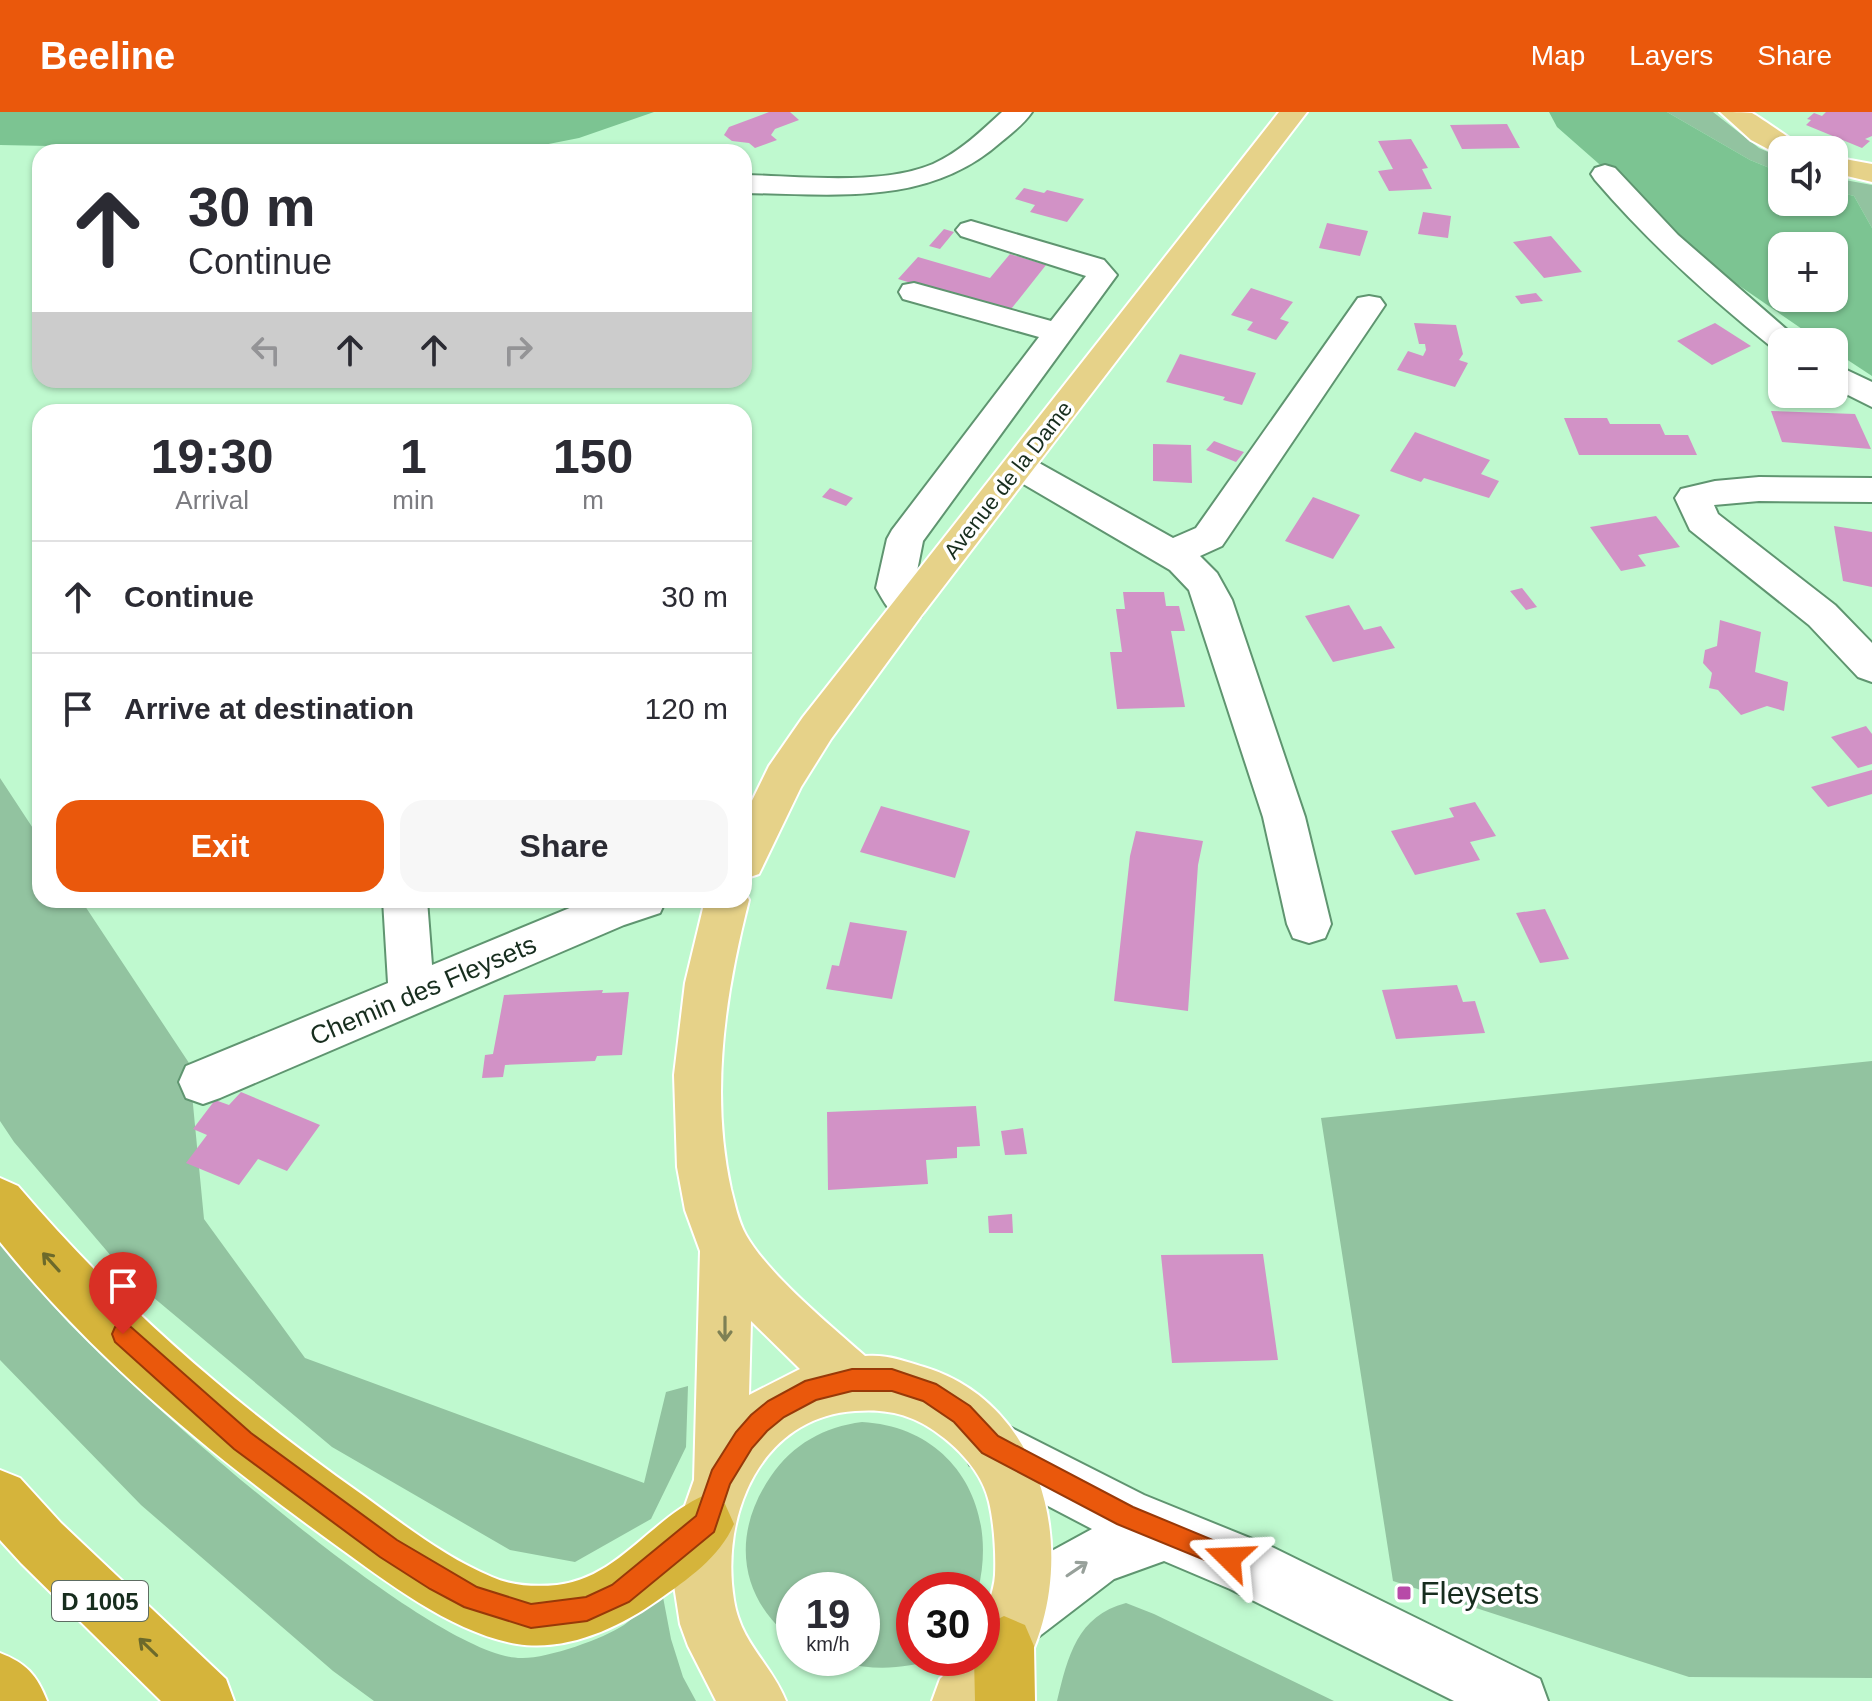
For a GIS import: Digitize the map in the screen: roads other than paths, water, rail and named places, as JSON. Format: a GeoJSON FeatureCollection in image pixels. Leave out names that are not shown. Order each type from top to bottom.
{"type":"FeatureCollection","features":[{"type":"Feature","properties":{"kind":"highway"},"geometry":{"type":"LineString","coordinates":[[0,1203],[82,1296],[242,1441],[389,1548],[438,1581],[473,1598],[531,1616],[587,1609],[621,1594],[713,1501]]}},
{"type":"Feature","properties":{"kind":"highway","name":"D 1005"},"geometry":{"type":"LineString","coordinates":[[0,1498],[41,1543],[204,1701]]}},
{"type":"Feature","properties":{"kind":"highway"},"geometry":{"type":"LineString","coordinates":[[0,1683],[17,1701]]}},
{"type":"Feature","properties":{"kind":"main road","name":"Avenue de la Dame"},"geometry":{"type":"LineString","coordinates":[[752,844],[784,778],[908,606],[1020,467],[1293,112]]}},
{"type":"Feature","properties":{"kind":"main road"},"geometry":{"type":"LineString","coordinates":[[1734,112],[1768,138]]}},
{"type":"Feature","properties":{"kind":"main road"},"geometry":{"type":"LineString","coordinates":[[1848,168],[1872,173]]}},
{"type":"Feature","properties":{"kind":"main road"},"geometry":{"type":"LineString","coordinates":[[725,908],[703,1014],[698,1136],[703,1175],[726,1251],[724,1412],[701,1570],[707,1616],[724,1659],[753,1700]]}},
{"type":"Feature","properties":{"kind":"main road"},"geometry":{"type":"LineString","coordinates":[[726,1251],[783,1318],[852,1380]]}},
{"type":"Feature","properties":{"kind":"main road"},"geometry":{"type":"LineString","coordinates":[[713,1501],[744,1440],[776,1409],[813,1389],[852,1380],[892,1380],[928,1392],[962,1414],[990,1445],[1011,1482],[1023,1526],[1022,1586],[1008,1655],[990,1669],[962,1701]]}},
{"type":"Feature","properties":{"kind":"street"},"geometry":{"type":"LineString","coordinates":[[752,184],[914,180],[942,171],[965,158],[1018,112]]}},
{"type":"Feature","properties":{"kind":"street"},"geometry":{"type":"LineString","coordinates":[[1605,174],[1623,196],[1723,293],[1768,329]]}},
{"type":"Feature","properties":{"kind":"street"},"geometry":{"type":"LineString","coordinates":[[908,606],[895,588],[905,539],[1102,275],[1093,266],[971,230]]}},
{"type":"Feature","properties":{"kind":"street"},"geometry":{"type":"LineString","coordinates":[[914,292],[1059,333]]}},
{"type":"Feature","properties":{"kind":"street"},"geometry":{"type":"LineString","coordinates":[[1171,554],[1209,537],[1369,305]]}},
{"type":"Feature","properties":{"kind":"street"},"geometry":{"type":"LineString","coordinates":[[1848,382],[1872,396]]}},
{"type":"Feature","properties":{"kind":"street"},"geometry":{"type":"LineString","coordinates":[[1020,467],[1171,554],[1195,572],[1213,600],[1284,817],[1309,924]]}},
{"type":"Feature","properties":{"kind":"street"},"geometry":{"type":"LineString","coordinates":[[1872,490],[1748,488],[1720,490],[1693,498],[1703,521],[1822,615],[1872,667]]}},
{"type":"Feature","properties":{"kind":"street"},"geometry":{"type":"LineString","coordinates":[[406,908],[412,996]]}},
{"type":"Feature","properties":{"kind":"street","name":"Chemin des Fleysets"},"geometry":{"type":"LineString","coordinates":[[203,1082],[619,908]]}},
{"type":"Feature","properties":{"kind":"street"},"geometry":{"type":"LineString","coordinates":[[990,1445],[1162,1533],[1251,1568],[1518,1701]]}},
{"type":"Feature","properties":{"kind":"street"},"geometry":{"type":"LineString","coordinates":[[1008,1655],[1069,1574],[1097,1556],[1162,1533]]}},
{"type":"Feature","properties":{"kind":"place","name":"Fleysets"},"geometry":{"type":"Point","coordinates":[1404,1593]}}]}
